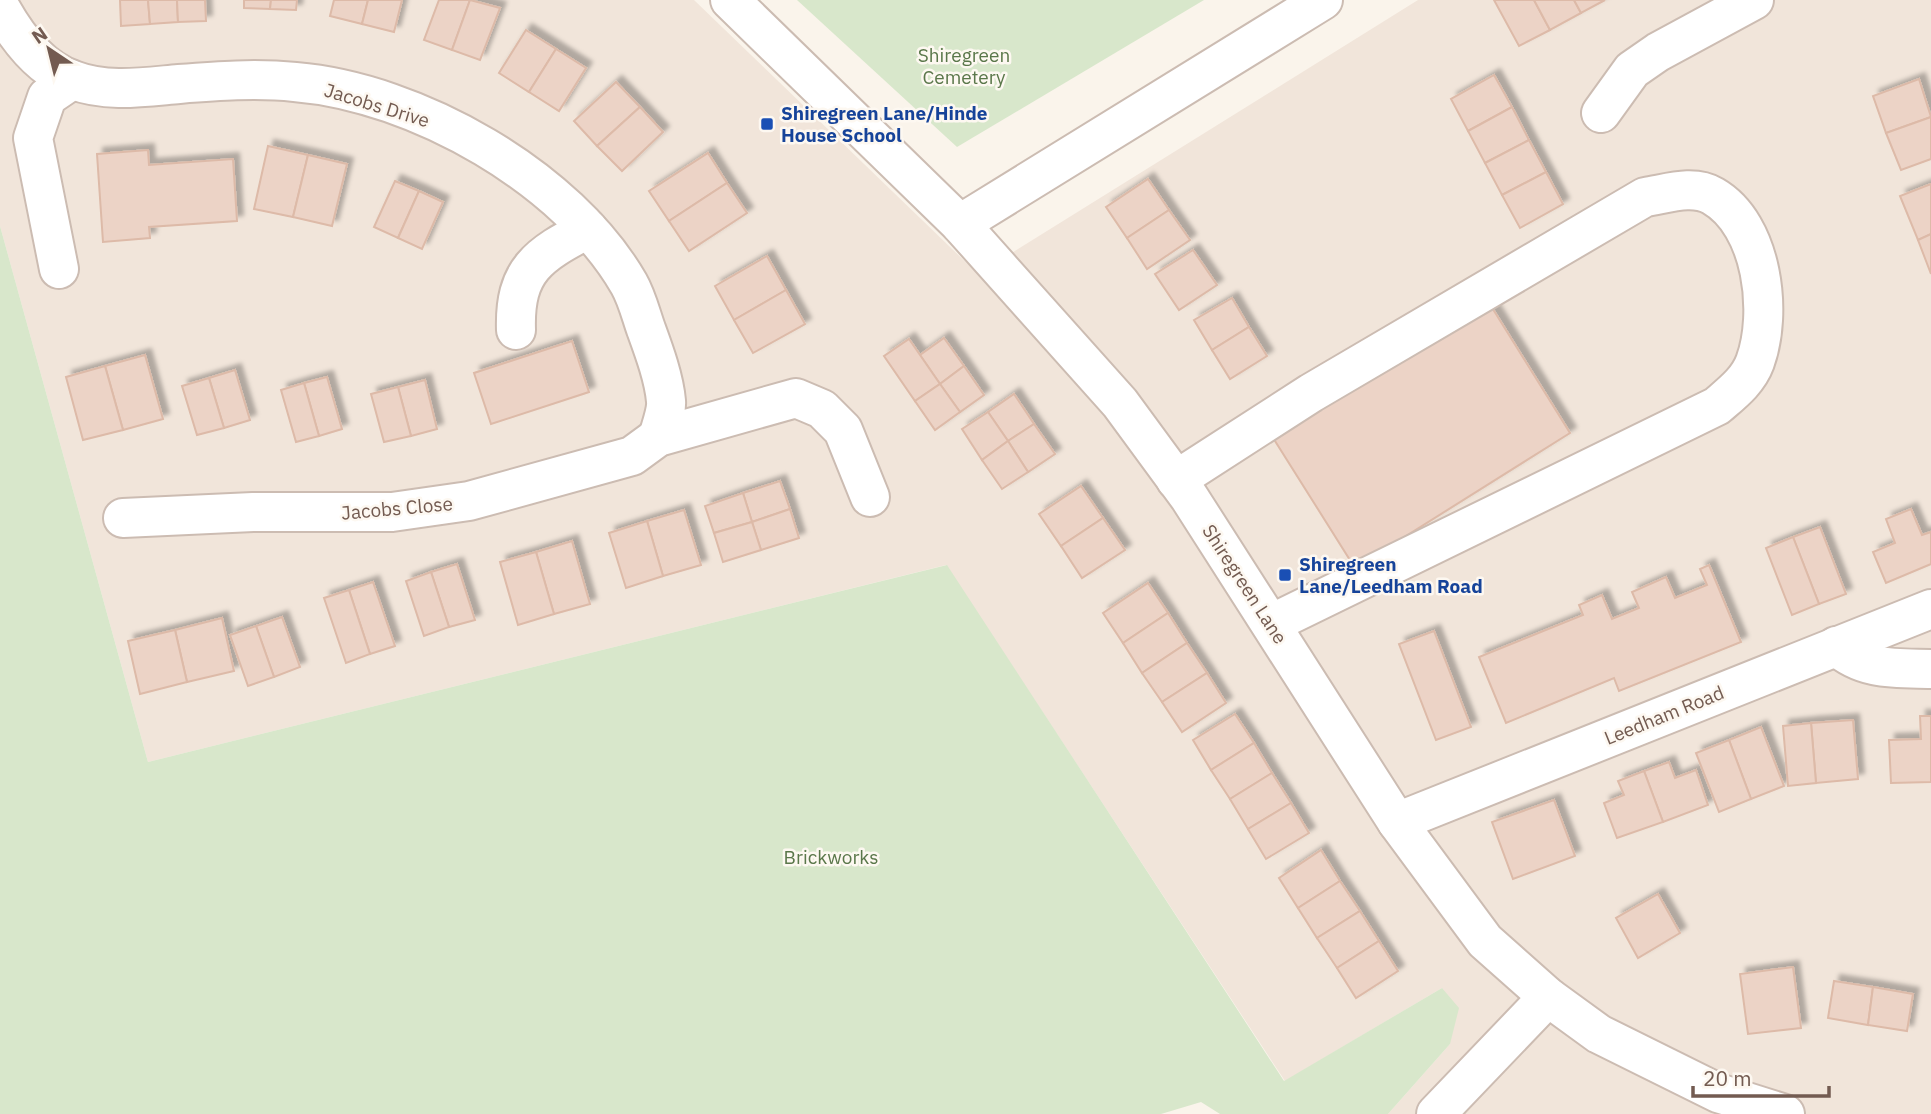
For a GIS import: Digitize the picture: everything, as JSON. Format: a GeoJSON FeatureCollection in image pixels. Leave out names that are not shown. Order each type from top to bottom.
{"type":"FeatureCollection","features":[{"type":"Feature","properties":{"kind":"street","name":"Shiregreen Lane"},"geometry":{"type":"LineString","coordinates":[[730,0],[960,224],[1120,403],[1176,480],[1397,822],[1485,941],[1548,997],[1599,1034],[1718,1093],[1785,1114]]}},
{"type":"Feature","properties":{"kind":"street"},"geometry":{"type":"LineString","coordinates":[[960,224],[1323,0]]}},
{"type":"Feature","properties":{"kind":"street"},"geometry":{"type":"LineString","coordinates":[[1601,113],[1632,70],[1658,51],[1754,0]]}},
{"type":"Feature","properties":{"kind":"street","name":"Jacobs Drive"},"geometry":{"type":"LineString","coordinates":[[0,7],[17,37],[44,62],[72,80],[116,89],[238,80],[297,82],[355,93],[418,114],[481,144],[541,183],[588,229],[630,285],[650,340],[667,403],[658,437]]}},
{"type":"Feature","properties":{"kind":"street"},"geometry":{"type":"LineString","coordinates":[[59,269],[33,138],[47,97],[72,80]]}},
{"type":"Feature","properties":{"kind":"street"},"geometry":{"type":"LineString","coordinates":[[1176,480],[1311,393],[1645,197],[1688,190],[1712,195],[1729,208],[1746,232],[1763,280],[1765,313],[1755,362],[1743,383],[1717,406],[1270,624]]}},
{"type":"Feature","properties":{"kind":"street"},"geometry":{"type":"LineString","coordinates":[[516,330],[515,299],[529,271],[551,248],[588,229]]}},
{"type":"Feature","properties":{"kind":"street"},"geometry":{"type":"LineString","coordinates":[[658,437],[796,398],[822,409],[843,430],[870,497]]}},
{"type":"Feature","properties":{"kind":"street","name":"Jacobs Close"},"geometry":{"type":"LineString","coordinates":[[123,517],[253,512],[392,512],[469,502],[632,456],[658,437]]}},
{"type":"Feature","properties":{"kind":"street","name":"Leedham Road"},"geometry":{"type":"LineString","coordinates":[[1397,822],[1931,609]]}},
{"type":"Feature","properties":{"kind":"street"},"geometry":{"type":"LineString","coordinates":[[1836,646],[1851,660],[1879,668],[1931,669]]}},
{"type":"Feature","properties":{"kind":"street"},"geometry":{"type":"LineString","coordinates":[[1436,1114],[1548,997]]}},
{"type":"Feature","properties":{"kind":"shaded area"},"geometry":{"type":"Polygon","coordinates":[[[0,0],[694,0],[978,274],[1418,0],[1931,0],[1931,1114],[1388,1114],[1450,1044],[1442,988],[1285,1081],[946,565],[148,762],[0,226],[0,0]]]}},
{"type":"Feature","properties":{"kind":"green space","name":"Shiregreen Cemetery"},"geometry":{"type":"Polygon","coordinates":[[[797,0],[1204,0],[957,147],[797,0]]]}},
{"type":"Feature","properties":{"kind":"green space","name":"Brickworks"},"geometry":{"type":"Polygon","coordinates":[[[0,226],[148,762],[947,565],[1284,1081],[1442,988],[1459,1008],[1450,1044],[1388,1114],[1220,1114],[1201,1102],[1161,1114],[0,1114],[0,226]]]}},
{"type":"Feature","properties":{"kind":"building"},"geometry":{"type":"Polygon","coordinates":[[[120,0],[148,0],[150,24],[121,26],[120,0]]]}},
{"type":"Feature","properties":{"kind":"building"},"geometry":{"type":"Polygon","coordinates":[[[148,0],[177,0],[178,22],[150,24],[148,0]]]}},
{"type":"Feature","properties":{"kind":"building"},"geometry":{"type":"Polygon","coordinates":[[[177,0],[205,0],[206,21],[178,22],[177,0]]]}},
{"type":"Feature","properties":{"kind":"building"},"geometry":{"type":"Polygon","coordinates":[[[244,0],[271,0],[270,9],[244,8],[244,0]]]}},
{"type":"Feature","properties":{"kind":"building"},"geometry":{"type":"Polygon","coordinates":[[[271,0],[297,0],[296,10],[270,9],[271,0]]]}},
{"type":"Feature","properties":{"kind":"building"},"geometry":{"type":"Polygon","coordinates":[[[334,0],[368,0],[362,24],[330,16],[334,0]]]}},
{"type":"Feature","properties":{"kind":"building"},"geometry":{"type":"Polygon","coordinates":[[[368,0],[402,0],[394,32],[362,24],[368,0]]]}},
{"type":"Feature","properties":{"kind":"building"},"geometry":{"type":"Polygon","coordinates":[[[439,0],[470,0],[452,50],[424,40],[439,0]]]}},
{"type":"Feature","properties":{"kind":"building"},"geometry":{"type":"Polygon","coordinates":[[[470,0],[500,8],[480,60],[452,50],[470,0]]]}},
{"type":"Feature","properties":{"kind":"building"},"geometry":{"type":"Polygon","coordinates":[[[1494,0],[1534,0],[1550,30],[1519,46],[1494,0]]]}},
{"type":"Feature","properties":{"kind":"building"},"geometry":{"type":"Polygon","coordinates":[[[1534,0],[1574,0],[1581,13],[1550,30],[1534,0]]]}},
{"type":"Feature","properties":{"kind":"building"},"geometry":{"type":"Polygon","coordinates":[[[1574,0],[1605,0],[1581,13],[1574,0]]]}},
{"type":"Feature","properties":{"kind":"building"},"geometry":{"type":"Polygon","coordinates":[[[526,30],[556,49],[529,92],[499,73],[526,30]]]}},
{"type":"Feature","properties":{"kind":"building"},"geometry":{"type":"Polygon","coordinates":[[[556,49],[586,68],[559,111],[529,92],[556,49]]]}},
{"type":"Feature","properties":{"kind":"building"},"geometry":{"type":"Polygon","coordinates":[[[1494,75],[1512,107],[1468,131],[1451,99],[1494,75]]]}},
{"type":"Feature","properties":{"kind":"building"},"geometry":{"type":"Polygon","coordinates":[[[1919,79],[1931,117],[1886,133],[1873,96],[1919,79]]]}},
{"type":"Feature","properties":{"kind":"building"},"geometry":{"type":"Polygon","coordinates":[[[616,82],[640,107],[597,146],[574,121],[616,82]]]}},
{"type":"Feature","properties":{"kind":"building"},"geometry":{"type":"Polygon","coordinates":[[[640,107],[663,132],[622,171],[597,146],[640,107]]]}},
{"type":"Feature","properties":{"kind":"building"},"geometry":{"type":"Polygon","coordinates":[[[1512,107],[1529,140],[1485,163],[1468,131],[1512,107]]]}},
{"type":"Feature","properties":{"kind":"building"},"geometry":{"type":"Polygon","coordinates":[[[1931,117],[1931,159],[1901,170],[1886,133],[1931,117]]]}},
{"type":"Feature","properties":{"kind":"building"},"geometry":{"type":"Polygon","coordinates":[[[1529,140],[1546,172],[1502,195],[1485,163],[1529,140]]]}},
{"type":"Feature","properties":{"kind":"building"},"geometry":{"type":"Polygon","coordinates":[[[268,146],[308,155],[293,217],[254,209],[268,146]]]}},
{"type":"Feature","properties":{"kind":"building"},"geometry":{"type":"Polygon","coordinates":[[[148,150],[149,165],[233,159],[237,221],[149,227],[150,238],[103,242],[97,154],[148,150]]]}},
{"type":"Feature","properties":{"kind":"building"},"geometry":{"type":"Polygon","coordinates":[[[708,153],[727,183],[669,221],[649,191],[708,153]]]}},
{"type":"Feature","properties":{"kind":"building"},"geometry":{"type":"Polygon","coordinates":[[[308,155],[347,164],[332,226],[293,217],[308,155]]]}},
{"type":"Feature","properties":{"kind":"building"},"geometry":{"type":"Polygon","coordinates":[[[1546,172],[1563,204],[1520,228],[1502,195],[1546,172]]]}},
{"type":"Feature","properties":{"kind":"building"},"geometry":{"type":"Polygon","coordinates":[[[1148,179],[1169,210],[1127,238],[1106,207],[1148,179]]]}},
{"type":"Feature","properties":{"kind":"building"},"geometry":{"type":"Polygon","coordinates":[[[395,181],[419,191],[398,238],[374,227],[395,181]]]}},
{"type":"Feature","properties":{"kind":"building"},"geometry":{"type":"Polygon","coordinates":[[[727,183],[747,213],[689,251],[669,221],[727,183]]]}},
{"type":"Feature","properties":{"kind":"building"},"geometry":{"type":"Polygon","coordinates":[[[1931,184],[1931,234],[1918,240],[1900,196],[1931,184]]]}},
{"type":"Feature","properties":{"kind":"building"},"geometry":{"type":"Polygon","coordinates":[[[419,191],[443,202],[422,249],[398,238],[419,191]]]}},
{"type":"Feature","properties":{"kind":"building"},"geometry":{"type":"Polygon","coordinates":[[[1169,210],[1190,240],[1147,269],[1127,238],[1169,210]]]}},
{"type":"Feature","properties":{"kind":"building"},"geometry":{"type":"Polygon","coordinates":[[[1931,234],[1931,274],[1918,240],[1931,234]]]}},
{"type":"Feature","properties":{"kind":"building"},"geometry":{"type":"Polygon","coordinates":[[[1193,250],[1217,285],[1179,310],[1155,274],[1193,250]]]}},
{"type":"Feature","properties":{"kind":"building"},"geometry":{"type":"Polygon","coordinates":[[[767,256],[786,290],[734,320],[715,286],[767,256]]]}},
{"type":"Feature","properties":{"kind":"building"},"geometry":{"type":"Polygon","coordinates":[[[786,290],[805,324],[753,353],[734,320],[786,290]]]}},
{"type":"Feature","properties":{"kind":"building"},"geometry":{"type":"Polygon","coordinates":[[[1232,298],[1249,327],[1212,350],[1194,320],[1232,298]]]}},
{"type":"Feature","properties":{"kind":"building"},"geometry":{"type":"Polygon","coordinates":[[[1486,298],[1570,433],[1355,568],[1270,433],[1486,298]]]}},
{"type":"Feature","properties":{"kind":"building"},"geometry":{"type":"Polygon","coordinates":[[[1249,327],[1267,356],[1230,379],[1212,350],[1249,327]]]}},
{"type":"Feature","properties":{"kind":"building"},"geometry":{"type":"Polygon","coordinates":[[[944,338],[964,366],[940,384],[920,355],[944,338]]]}},
{"type":"Feature","properties":{"kind":"building"},"geometry":{"type":"Polygon","coordinates":[[[909,339],[940,384],[915,401],[884,356],[909,339]]]}},
{"type":"Feature","properties":{"kind":"building"},"geometry":{"type":"Polygon","coordinates":[[[572,341],[589,392],[491,424],[474,373],[572,341]]]}},
{"type":"Feature","properties":{"kind":"building"},"geometry":{"type":"Polygon","coordinates":[[[145,355],[163,419],[123,430],[105,366],[145,355]]]}},
{"type":"Feature","properties":{"kind":"building"},"geometry":{"type":"Polygon","coordinates":[[[105,366],[123,430],[83,440],[66,377],[105,366]]]}},
{"type":"Feature","properties":{"kind":"building"},"geometry":{"type":"Polygon","coordinates":[[[964,366],[984,395],[960,412],[940,384],[964,366]]]}},
{"type":"Feature","properties":{"kind":"building"},"geometry":{"type":"Polygon","coordinates":[[[235,370],[250,420],[224,428],[209,378],[235,370]]]}},
{"type":"Feature","properties":{"kind":"building"},"geometry":{"type":"Polygon","coordinates":[[[327,377],[342,429],[319,436],[304,383],[327,377]]]}},
{"type":"Feature","properties":{"kind":"building"},"geometry":{"type":"Polygon","coordinates":[[[209,378],[224,428],[197,435],[182,386],[209,378]]]}},
{"type":"Feature","properties":{"kind":"building"},"geometry":{"type":"Polygon","coordinates":[[[425,380],[437,429],[411,436],[398,387],[425,380]]]}},
{"type":"Feature","properties":{"kind":"building"},"geometry":{"type":"Polygon","coordinates":[[[304,383],[319,436],[296,442],[281,390],[304,383]]]}},
{"type":"Feature","properties":{"kind":"building"},"geometry":{"type":"Polygon","coordinates":[[[940,384],[960,412],[935,430],[915,401],[940,384]]]}},
{"type":"Feature","properties":{"kind":"building"},"geometry":{"type":"Polygon","coordinates":[[[398,387],[411,436],[384,442],[371,394],[398,387]]]}},
{"type":"Feature","properties":{"kind":"building"},"geometry":{"type":"Polygon","coordinates":[[[1014,394],[1034,424],[1008,441],[988,412],[1014,394]]]}},
{"type":"Feature","properties":{"kind":"building"},"geometry":{"type":"Polygon","coordinates":[[[988,412],[1008,441],[982,460],[962,429],[988,412]]]}},
{"type":"Feature","properties":{"kind":"building"},"geometry":{"type":"Polygon","coordinates":[[[1034,424],[1055,454],[1028,472],[1008,441],[1034,424]]]}},
{"type":"Feature","properties":{"kind":"building"},"geometry":{"type":"Polygon","coordinates":[[[1008,441],[1028,472],[1002,489],[982,460],[1008,441]]]}},
{"type":"Feature","properties":{"kind":"building"},"geometry":{"type":"Polygon","coordinates":[[[780,481],[790,509],[752,522],[743,493],[780,481]]]}},
{"type":"Feature","properties":{"kind":"building"},"geometry":{"type":"Polygon","coordinates":[[[1081,486],[1103,518],[1061,546],[1039,514],[1081,486]]]}},
{"type":"Feature","properties":{"kind":"building"},"geometry":{"type":"Polygon","coordinates":[[[743,493],[752,522],[714,533],[705,506],[743,493]]]}},
{"type":"Feature","properties":{"kind":"building"},"geometry":{"type":"Polygon","coordinates":[[[790,509],[799,538],[761,550],[752,522],[790,509]]]}},
{"type":"Feature","properties":{"kind":"building"},"geometry":{"type":"Polygon","coordinates":[[[1911,509],[1922,535],[1931,532],[1931,564],[1886,583],[1873,552],[1895,543],[1886,519],[1911,509]]]}},
{"type":"Feature","properties":{"kind":"building"},"geometry":{"type":"Polygon","coordinates":[[[684,510],[701,565],[663,576],[647,521],[684,510]]]}},
{"type":"Feature","properties":{"kind":"building"},"geometry":{"type":"Polygon","coordinates":[[[1103,518],[1125,550],[1082,578],[1061,546],[1103,518]]]}},
{"type":"Feature","properties":{"kind":"building"},"geometry":{"type":"Polygon","coordinates":[[[647,521],[663,576],[626,588],[609,533],[647,521]]]}},
{"type":"Feature","properties":{"kind":"building"},"geometry":{"type":"Polygon","coordinates":[[[752,522],[761,550],[723,562],[714,533],[752,522]]]}},
{"type":"Feature","properties":{"kind":"building"},"geometry":{"type":"Polygon","coordinates":[[[1820,527],[1846,594],[1819,604],[1793,537],[1820,527]]]}},
{"type":"Feature","properties":{"kind":"building"},"geometry":{"type":"Polygon","coordinates":[[[1793,537],[1819,604],[1792,615],[1766,548],[1793,537]]]}},
{"type":"Feature","properties":{"kind":"building"},"geometry":{"type":"Polygon","coordinates":[[[572,541],[590,604],[554,614],[536,552],[572,541]]]}},
{"type":"Feature","properties":{"kind":"building"},"geometry":{"type":"Polygon","coordinates":[[[536,552],[554,614],[518,625],[500,562],[536,552]]]}},
{"type":"Feature","properties":{"kind":"building"},"geometry":{"type":"Polygon","coordinates":[[[457,564],[475,620],[449,627],[431,572],[457,564]]]}},
{"type":"Feature","properties":{"kind":"building"},"geometry":{"type":"Polygon","coordinates":[[[1709,565],[1741,642],[1619,691],[1614,678],[1506,723],[1479,657],[1583,615],[1579,605],[1602,595],[1612,619],[1639,608],[1632,592],[1666,577],[1675,598],[1707,585],[1700,569],[1709,565]]]}},
{"type":"Feature","properties":{"kind":"building"},"geometry":{"type":"Polygon","coordinates":[[[431,572],[449,627],[424,636],[406,581],[431,572]]]}},
{"type":"Feature","properties":{"kind":"building"},"geometry":{"type":"Polygon","coordinates":[[[373,582],[395,646],[370,654],[349,590],[373,582]]]}},
{"type":"Feature","properties":{"kind":"building"},"geometry":{"type":"Polygon","coordinates":[[[1148,583],[1168,613],[1123,643],[1103,613],[1148,583]]]}},
{"type":"Feature","properties":{"kind":"building"},"geometry":{"type":"Polygon","coordinates":[[[349,590],[370,654],[346,663],[324,598],[349,590]]]}},
{"type":"Feature","properties":{"kind":"building"},"geometry":{"type":"Polygon","coordinates":[[[1168,613],[1187,643],[1142,673],[1123,643],[1168,613]]]}},
{"type":"Feature","properties":{"kind":"building"},"geometry":{"type":"Polygon","coordinates":[[[282,617],[300,667],[274,677],[256,626],[282,617]]]}},
{"type":"Feature","properties":{"kind":"building"},"geometry":{"type":"Polygon","coordinates":[[[222,618],[234,671],[187,682],[175,630],[222,618]]]}},
{"type":"Feature","properties":{"kind":"building"},"geometry":{"type":"Polygon","coordinates":[[[256,626],[274,677],[248,686],[230,635],[256,626]]]}},
{"type":"Feature","properties":{"kind":"building"},"geometry":{"type":"Polygon","coordinates":[[[175,630],[187,682],[140,694],[128,641],[175,630]]]}},
{"type":"Feature","properties":{"kind":"building"},"geometry":{"type":"Polygon","coordinates":[[[1434,631],[1471,727],[1436,740],[1399,644],[1434,631]]]}},
{"type":"Feature","properties":{"kind":"building"},"geometry":{"type":"Polygon","coordinates":[[[1187,643],[1207,673],[1162,702],[1142,673],[1187,643]]]}},
{"type":"Feature","properties":{"kind":"building"},"geometry":{"type":"Polygon","coordinates":[[[1207,673],[1226,703],[1182,732],[1162,702],[1207,673]]]}},
{"type":"Feature","properties":{"kind":"building"},"geometry":{"type":"Polygon","coordinates":[[[1235,714],[1254,743],[1211,770],[1193,740],[1235,714]]]}},
{"type":"Feature","properties":{"kind":"building"},"geometry":{"type":"Polygon","coordinates":[[[1920,716],[1931,716],[1931,782],[1891,783],[1889,740],[1921,739],[1920,716]]]}},
{"type":"Feature","properties":{"kind":"building"},"geometry":{"type":"Polygon","coordinates":[[[1853,720],[1858,779],[1816,783],[1811,723],[1853,720]]]}},
{"type":"Feature","properties":{"kind":"building"},"geometry":{"type":"Polygon","coordinates":[[[1811,723],[1816,783],[1788,786],[1783,726],[1811,723]]]}},
{"type":"Feature","properties":{"kind":"building"},"geometry":{"type":"Polygon","coordinates":[[[1761,727],[1784,786],[1751,799],[1729,740],[1761,727]]]}},
{"type":"Feature","properties":{"kind":"building"},"geometry":{"type":"Polygon","coordinates":[[[1729,740],[1751,799],[1719,812],[1696,753],[1729,740]]]}},
{"type":"Feature","properties":{"kind":"building"},"geometry":{"type":"Polygon","coordinates":[[[1254,743],[1272,773],[1230,799],[1211,770],[1254,743]]]}},
{"type":"Feature","properties":{"kind":"building"},"geometry":{"type":"Polygon","coordinates":[[[1669,762],[1675,778],[1696,770],[1708,805],[1663,822],[1644,771],[1669,762]]]}},
{"type":"Feature","properties":{"kind":"building"},"geometry":{"type":"Polygon","coordinates":[[[1644,771],[1663,822],[1617,838],[1604,803],[1624,795],[1618,781],[1644,771]]]}},
{"type":"Feature","properties":{"kind":"building"},"geometry":{"type":"Polygon","coordinates":[[[1272,773],[1291,803],[1248,829],[1230,799],[1272,773]]]}},
{"type":"Feature","properties":{"kind":"building"},"geometry":{"type":"Polygon","coordinates":[[[1554,800],[1575,856],[1513,879],[1492,822],[1554,800]]]}},
{"type":"Feature","properties":{"kind":"building"},"geometry":{"type":"Polygon","coordinates":[[[1291,803],[1309,833],[1266,859],[1248,829],[1291,803]]]}},
{"type":"Feature","properties":{"kind":"building"},"geometry":{"type":"Polygon","coordinates":[[[1321,850],[1340,881],[1298,908],[1279,878],[1321,850]]]}},
{"type":"Feature","properties":{"kind":"building"},"geometry":{"type":"Polygon","coordinates":[[[1340,881],[1360,911],[1317,938],[1298,908],[1340,881]]]}},
{"type":"Feature","properties":{"kind":"building"},"geometry":{"type":"Polygon","coordinates":[[[1658,894],[1680,933],[1638,958],[1616,918],[1658,894]]]}},
{"type":"Feature","properties":{"kind":"building"},"geometry":{"type":"Polygon","coordinates":[[[1360,911],[1379,941],[1337,968],[1317,938],[1360,911]]]}},
{"type":"Feature","properties":{"kind":"building"},"geometry":{"type":"Polygon","coordinates":[[[1379,941],[1398,971],[1356,998],[1337,968],[1379,941]]]}},
{"type":"Feature","properties":{"kind":"building"},"geometry":{"type":"Polygon","coordinates":[[[1793,967],[1801,1028],[1748,1034],[1740,974],[1793,967]]]}},
{"type":"Feature","properties":{"kind":"building"},"geometry":{"type":"Polygon","coordinates":[[[1834,981],[1873,987],[1868,1025],[1828,1018],[1834,981]]]}},
{"type":"Feature","properties":{"kind":"building"},"geometry":{"type":"Polygon","coordinates":[[[1873,987],[1913,994],[1907,1031],[1868,1025],[1873,987]]]}},
{"type":"Feature","properties":{"kind":"place","name":"Shiregreen Lane/Hinde House School"},"geometry":{"type":"Point","coordinates":[767,124]}},
{"type":"Feature","properties":{"kind":"place","name":"Shiregreen Lane/Leedham Road"},"geometry":{"type":"Point","coordinates":[1285,575]}}]}
